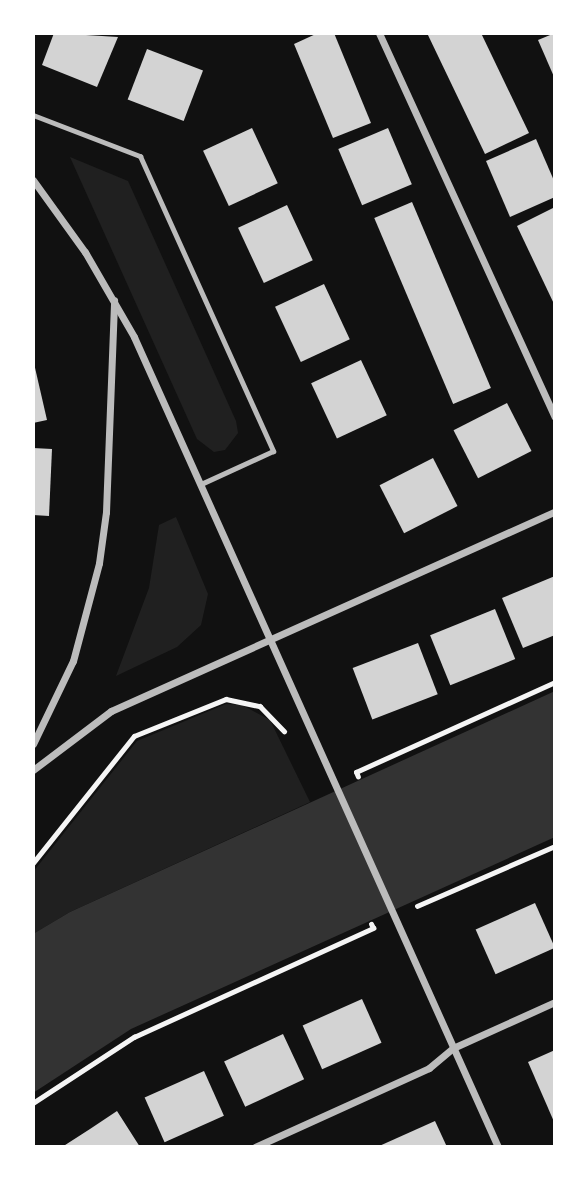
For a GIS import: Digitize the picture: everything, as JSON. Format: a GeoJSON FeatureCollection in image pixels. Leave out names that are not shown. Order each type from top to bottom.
{"type":"FeatureCollection","features":[{"type":"Feature","properties":{"kind":"street"},"geometry":{"type":"LineString","coordinates":[[379,33],[555,417]]}},
{"type":"Feature","properties":{"kind":"street"},"geometry":{"type":"LineString","coordinates":[[33,180],[114,299],[201,484],[498,1147]]}},
{"type":"Feature","properties":{"kind":"street"},"geometry":{"type":"LineString","coordinates":[[33,744],[73,661],[99,563],[106,512],[114,299]]}},
{"type":"Feature","properties":{"kind":"street"},"geometry":{"type":"LineString","coordinates":[[33,770],[111,711],[555,511]]}},
{"type":"Feature","properties":{"kind":"street"},"geometry":{"type":"LineString","coordinates":[[255,1147],[429,1068],[453,1048],[555,1002]]}},
{"type":"Feature","properties":{"kind":"lane"},"geometry":{"type":"LineString","coordinates":[[33,115],[140,156],[273,451],[201,484]]}},
{"type":"Feature","properties":{"kind":"path"},"geometry":{"type":"LineString","coordinates":[[359,780],[356,772],[555,682]]}},
{"type":"Feature","properties":{"kind":"path"},"geometry":{"type":"LineString","coordinates":[[33,863],[134,736],[226,699],[260,706],[274,717],[289,742]]}},
{"type":"Feature","properties":{"kind":"path"},"geometry":{"type":"LineString","coordinates":[[414,901],[418,909],[555,846]]}},
{"type":"Feature","properties":{"kind":"path"},"geometry":{"type":"LineString","coordinates":[[33,1103],[134,1037],[373,928],[370,921]]}},
{"type":"Feature","properties":{"kind":"shaded area"},"geometry":{"type":"Polygon","coordinates":[[[70,157],[128,181],[236,421],[238,433],[225,450],[214,452],[197,439],[70,157]]]}},
{"type":"Feature","properties":{"kind":"shaded area"},"geometry":{"type":"Polygon","coordinates":[[[176,517],[208,594],[201,625],[177,647],[116,676],[149,588],[159,525],[176,517]]]}},
{"type":"Feature","properties":{"kind":"shaded area"},"geometry":{"type":"Polygon","coordinates":[[[555,691],[555,837],[131,1029],[33,1093],[33,934],[70,912],[555,691]]]}},
{"type":"Feature","properties":{"kind":"shaded area"},"geometry":{"type":"Polygon","coordinates":[[[226,704],[242,705],[270,720],[310,802],[70,912],[33,934],[33,872],[137,741],[226,704]]]}},
{"type":"Feature","properties":{"kind":"building"},"geometry":{"type":"Polygon","coordinates":[[[54,33],[118,37],[97,87],[42,65],[54,33]]]}},
{"type":"Feature","properties":{"kind":"building"},"geometry":{"type":"Polygon","coordinates":[[[318,33],[334,33],[371,123],[333,138],[294,44],[318,33]]]}},
{"type":"Feature","properties":{"kind":"building"},"geometry":{"type":"Polygon","coordinates":[[[427,33],[481,33],[529,133],[485,154],[427,33]]]}},
{"type":"Feature","properties":{"kind":"building"},"geometry":{"type":"Polygon","coordinates":[[[555,33],[555,79],[538,40],[555,33]]]}},
{"type":"Feature","properties":{"kind":"building"},"geometry":{"type":"Polygon","coordinates":[[[147,49],[203,71],[184,121],[128,99],[147,49]]]}},
{"type":"Feature","properties":{"kind":"building"},"geometry":{"type":"Polygon","coordinates":[[[252,128],[278,183],[229,206],[203,151],[252,128]]]}},
{"type":"Feature","properties":{"kind":"building"},"geometry":{"type":"Polygon","coordinates":[[[388,128],[412,184],[362,205],[338,149],[388,128]]]}},
{"type":"Feature","properties":{"kind":"building"},"geometry":{"type":"Polygon","coordinates":[[[536,139],[555,183],[555,197],[510,217],[486,161],[536,139]]]}},
{"type":"Feature","properties":{"kind":"building"},"geometry":{"type":"Polygon","coordinates":[[[412,202],[491,388],[453,404],[374,218],[412,202]]]}},
{"type":"Feature","properties":{"kind":"building"},"geometry":{"type":"Polygon","coordinates":[[[287,205],[313,260],[264,283],[238,228],[287,205]]]}},
{"type":"Feature","properties":{"kind":"building"},"geometry":{"type":"Polygon","coordinates":[[[555,207],[555,306],[517,226],[555,207]]]}},
{"type":"Feature","properties":{"kind":"building"},"geometry":{"type":"Polygon","coordinates":[[[324,284],[350,339],[301,362],[275,307],[324,284]]]}},
{"type":"Feature","properties":{"kind":"building"},"geometry":{"type":"Polygon","coordinates":[[[33,359],[47,420],[33,423],[33,359]]]}},
{"type":"Feature","properties":{"kind":"building"},"geometry":{"type":"Polygon","coordinates":[[[361,360],[387,415],[337,439],[311,383],[361,360]]]}},
{"type":"Feature","properties":{"kind":"building"},"geometry":{"type":"Polygon","coordinates":[[[507,403],[532,451],[478,478],[454,430],[507,403]]]}},
{"type":"Feature","properties":{"kind":"building"},"geometry":{"type":"Polygon","coordinates":[[[33,448],[52,449],[49,516],[33,515],[33,448]]]}},
{"type":"Feature","properties":{"kind":"building"},"geometry":{"type":"Polygon","coordinates":[[[433,458],[458,506],[404,533],[380,485],[433,458]]]}},
{"type":"Feature","properties":{"kind":"building"},"geometry":{"type":"Polygon","coordinates":[[[555,576],[555,635],[523,648],[502,598],[555,576]]]}},
{"type":"Feature","properties":{"kind":"building"},"geometry":{"type":"Polygon","coordinates":[[[495,609],[515,659],[450,685],[430,635],[495,609]]]}},
{"type":"Feature","properties":{"kind":"building"},"geometry":{"type":"Polygon","coordinates":[[[418,643],[438,694],[372,719],[353,668],[418,643]]]}},
{"type":"Feature","properties":{"kind":"building"},"geometry":{"type":"Polygon","coordinates":[[[535,903],[555,948],[496,974],[476,929],[535,903]]]}},
{"type":"Feature","properties":{"kind":"building"},"geometry":{"type":"Polygon","coordinates":[[[362,999],[382,1043],[322,1069],[303,1025],[362,999]]]}},
{"type":"Feature","properties":{"kind":"building"},"geometry":{"type":"Polygon","coordinates":[[[283,1034],[304,1079],[245,1107],[224,1061],[283,1034]]]}},
{"type":"Feature","properties":{"kind":"building"},"geometry":{"type":"Polygon","coordinates":[[[555,1050],[555,1124],[528,1062],[555,1050]]]}},
{"type":"Feature","properties":{"kind":"building"},"geometry":{"type":"Polygon","coordinates":[[[204,1071],[224,1116],[165,1142],[145,1097],[204,1071]]]}},
{"type":"Feature","properties":{"kind":"building"},"geometry":{"type":"Polygon","coordinates":[[[117,1111],[140,1147],[62,1147],[90,1129],[117,1111]]]}},
{"type":"Feature","properties":{"kind":"building"},"geometry":{"type":"Polygon","coordinates":[[[435,1121],[447,1147],[377,1147],[435,1121]]]}}]}
